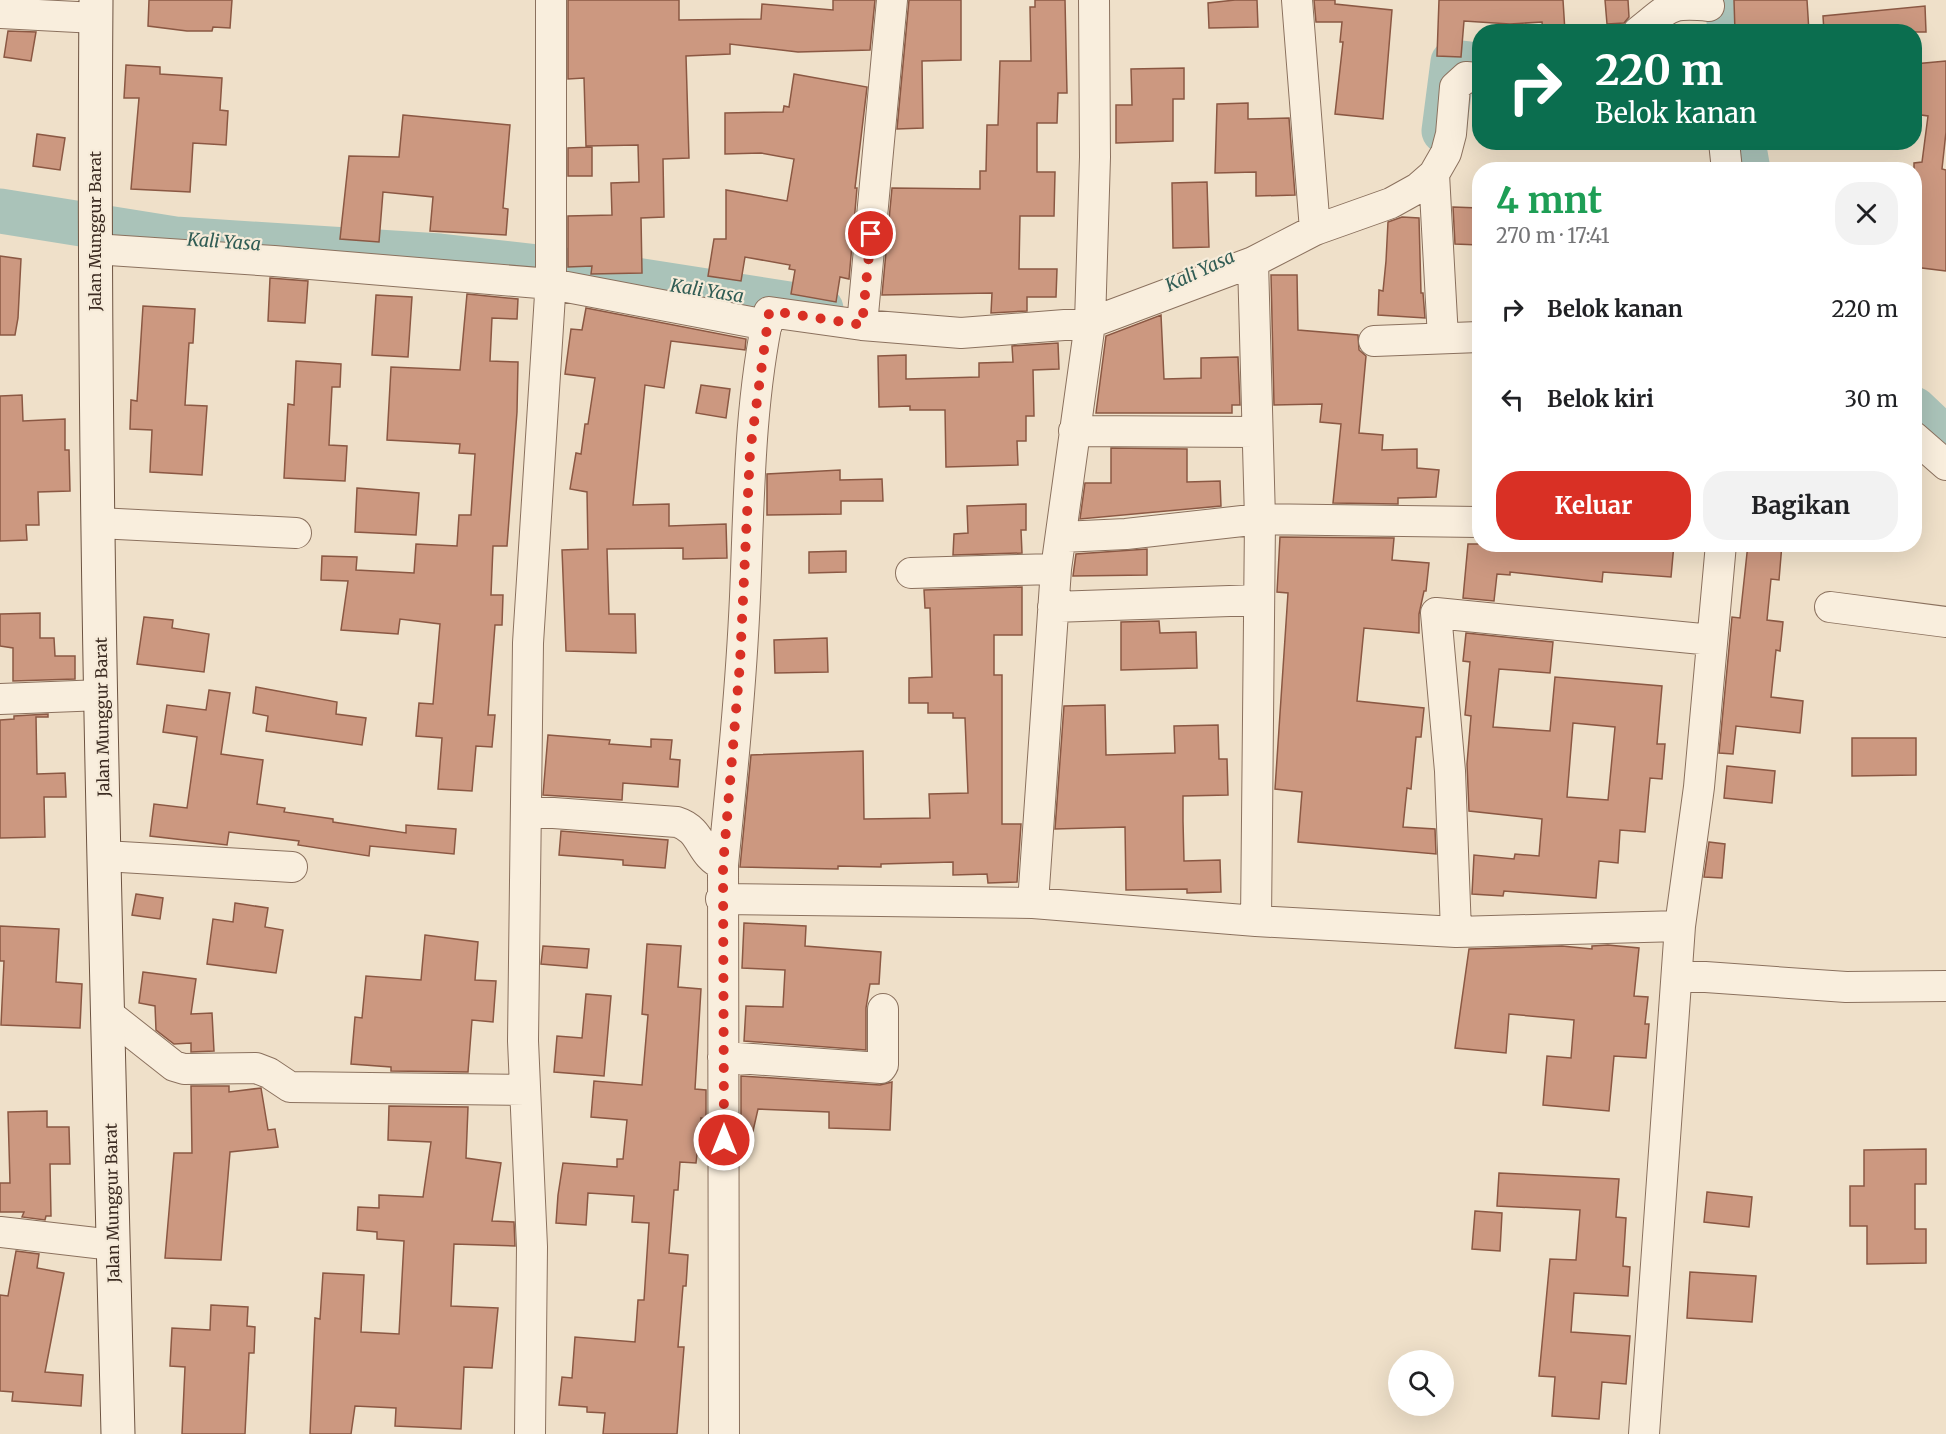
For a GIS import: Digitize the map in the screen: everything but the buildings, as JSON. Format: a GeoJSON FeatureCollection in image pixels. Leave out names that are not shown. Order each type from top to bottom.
{"type":"FeatureCollection","features":[{"type":"Feature","properties":{"kind":"street"},"geometry":{"type":"LineString","coordinates":[[530,1434],[532,1247],[523,1041],[528,643],[551,275],[551,0]]}},
{"type":"Feature","properties":{"kind":"street"},"geometry":{"type":"LineString","coordinates":[[863,316],[892,0]]}},
{"type":"Feature","properties":{"kind":"street"},"geometry":{"type":"LineString","coordinates":[[1033,903],[1056,569],[1090,312],[1095,157],[1094,0]]}},
{"type":"Feature","properties":{"kind":"street"},"geometry":{"type":"LineString","coordinates":[[1297,0],[1314,218]]}},
{"type":"Feature","properties":{"kind":"street"},"geometry":{"type":"LineString","coordinates":[[1648,24],[1668,8],[1680,4],[1710,11]]}},
{"type":"Feature","properties":{"kind":"street"},"geometry":{"type":"LineString","coordinates":[[0,13],[96,9]]}},
{"type":"Feature","properties":{"kind":"street","name":"Jalan Munggur Barat"},"geometry":{"type":"LineString","coordinates":[[96,9],[94,244],[104,856],[118,1434]]}},
{"type":"Feature","properties":{"kind":"street"},"geometry":{"type":"LineString","coordinates":[[724,1434],[721,899],[742,645],[750,452],[767,325],[772,311],[863,316],[961,333],[1090,312],[1253,262],[1314,218],[1391,203],[1418,188],[1434,174],[1446,153],[1451,134],[1455,87],[1466,77],[1472,77]]}},
{"type":"Feature","properties":{"kind":"street"},"geometry":{"type":"LineString","coordinates":[[1434,174],[1443,338]]}},
{"type":"Feature","properties":{"kind":"street"},"geometry":{"type":"LineString","coordinates":[[94,244],[274,261],[551,275],[625,300],[767,325]]}},
{"type":"Feature","properties":{"kind":"street"},"geometry":{"type":"LineString","coordinates":[[1253,262],[1260,519],[1256,921]]}},
{"type":"Feature","properties":{"kind":"street"},"geometry":{"type":"LineString","coordinates":[[1374,341],[1472,337]]}},
{"type":"Feature","properties":{"kind":"street"},"geometry":{"type":"LineString","coordinates":[[1074,431],[1257,432]]}},
{"type":"Feature","properties":{"kind":"street"},"geometry":{"type":"LineString","coordinates":[[1922,444],[1946,465]]}},
{"type":"Feature","properties":{"kind":"street"},"geometry":{"type":"LineString","coordinates":[[1062,537],[1126,534],[1260,519],[1472,522]]}},
{"type":"Feature","properties":{"kind":"street"},"geometry":{"type":"LineString","coordinates":[[99,523],[296,533]]}},
{"type":"Feature","properties":{"kind":"street"},"geometry":{"type":"LineString","coordinates":[[1644,1434],[1680,926],[1699,787],[1720,552]]}},
{"type":"Feature","properties":{"kind":"street"},"geometry":{"type":"LineString","coordinates":[[911,573],[1056,569]]}},
{"type":"Feature","properties":{"kind":"street"},"geometry":{"type":"LineString","coordinates":[[1053,608],[1259,600]]}},
{"type":"Feature","properties":{"kind":"street"},"geometry":{"type":"LineString","coordinates":[[1830,607],[1946,622]]}},
{"type":"Feature","properties":{"kind":"street"},"geometry":{"type":"LineString","coordinates":[[1456,932],[1450,771],[1437,613],[1712,640]]}},
{"type":"Feature","properties":{"kind":"street"},"geometry":{"type":"LineString","coordinates":[[0,699],[102,695]]}},
{"type":"Feature","properties":{"kind":"street"},"geometry":{"type":"LineString","coordinates":[[526,811],[677,822],[692,829],[710,859],[723,866]]}},
{"type":"Feature","properties":{"kind":"street"},"geometry":{"type":"LineString","coordinates":[[104,856],[292,867]]}},
{"type":"Feature","properties":{"kind":"street"},"geometry":{"type":"LineString","coordinates":[[721,899],[1033,903],[1256,921],[1456,932],[1680,926]]}},
{"type":"Feature","properties":{"kind":"street"},"geometry":{"type":"LineString","coordinates":[[1677,975],[1846,987],[1940,985]]}},
{"type":"Feature","properties":{"kind":"street"},"geometry":{"type":"LineString","coordinates":[[723,1058],[880,1068],[883,1065],[883,1009]]}},
{"type":"Feature","properties":{"kind":"street"},"geometry":{"type":"LineString","coordinates":[[108,1014],[178,1068],[256,1068],[269,1072],[290,1087],[525,1090]]}},
{"type":"Feature","properties":{"kind":"street"},"geometry":{"type":"LineString","coordinates":[[0,1232],[113,1245]]}},
{"type":"Feature","properties":{"kind":"waterway","name":"Kali Yasa"},"geometry":{"type":"LineString","coordinates":[[1727,0],[1729,24]]}},
{"type":"Feature","properties":{"kind":"waterway","name":"Kali Yasa"},"geometry":{"type":"LineString","coordinates":[[1444,131],[1453,62],[1472,64]]}},
{"type":"Feature","properties":{"kind":"waterway","name":"Kali Yasa"},"geometry":{"type":"LineString","coordinates":[[1744,150],[1747,162]]}},
{"type":"Feature","properties":{"kind":"waterway","name":"Kali Yasa"},"geometry":{"type":"LineString","coordinates":[[0,211],[175,239],[440,256],[591,273],[821,309]]}},
{"type":"Feature","properties":{"kind":"waterway","name":"Kali Yasa"},"geometry":{"type":"LineString","coordinates":[[1922,416],[1946,439]]}},
{"type":"Feature","properties":{"kind":"route"},"geometry":{"type":"LineString","coordinates":[[724,1140],[721,899],[735,748],[745,599],[750,452],[769,312],[862,325],[871,234]]}}]}
